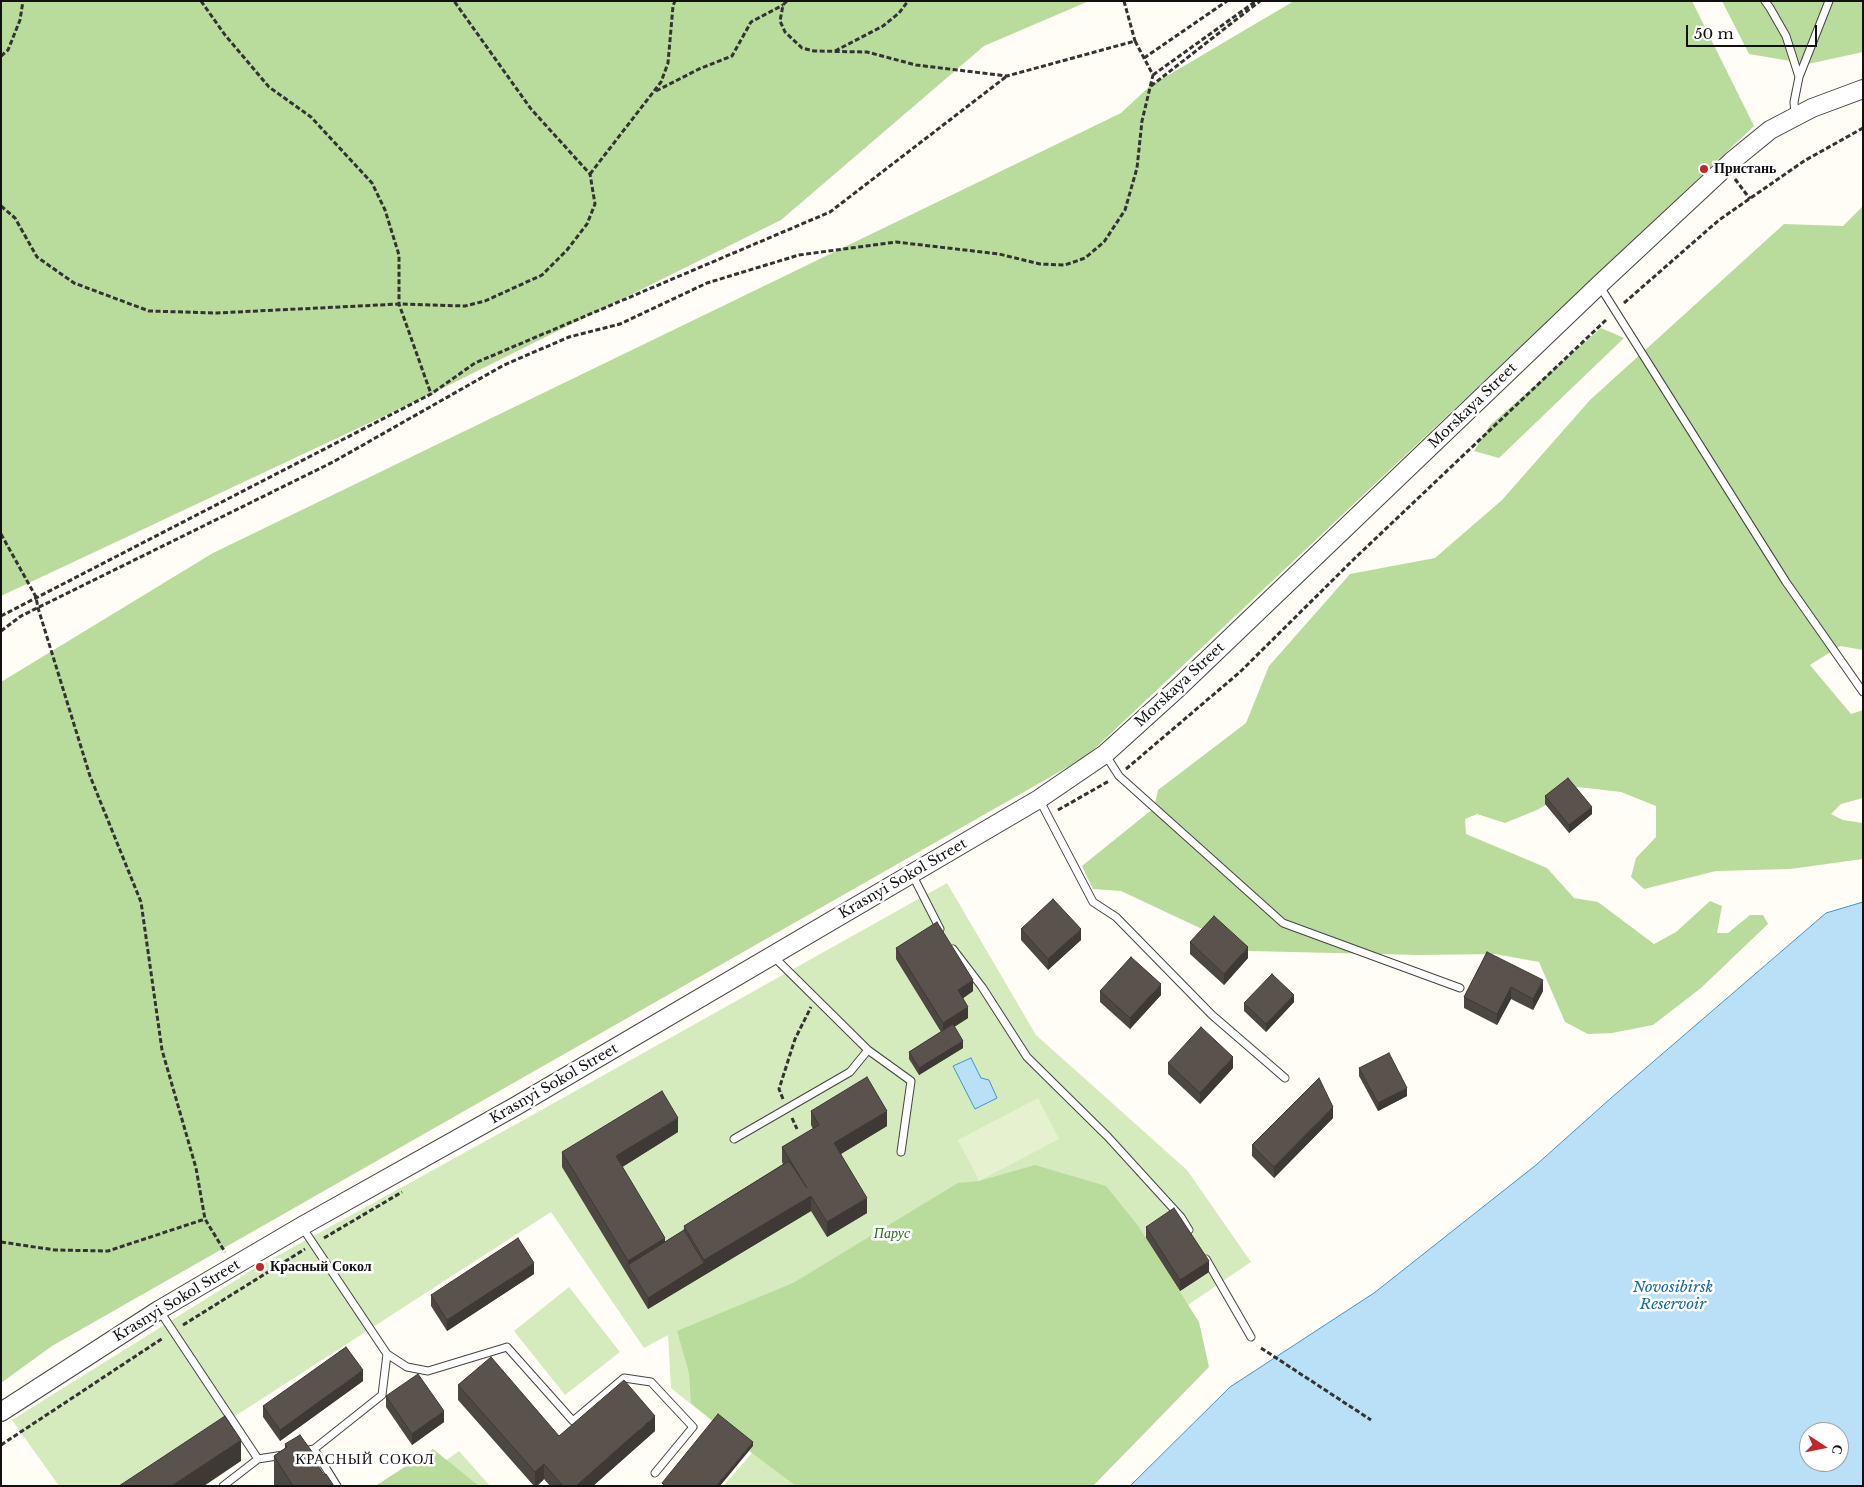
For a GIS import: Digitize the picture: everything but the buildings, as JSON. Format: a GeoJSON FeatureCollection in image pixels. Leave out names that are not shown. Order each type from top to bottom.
{"type":"FeatureCollection","features":[{"type":"Feature","properties":{"kind":"street","name":"Morskaya Street"},"geometry":{"type":"LineString","coordinates":[[1105,754],[1185,681],[1599,285],[1732,161],[1770,130],[1812,108],[1863,89]]}},
{"type":"Feature","properties":{"kind":"street","name":"Krasnyi Sokol Street"},"geometry":{"type":"LineString","coordinates":[[1,1412],[158,1310],[302,1226],[516,1106],[912,874],[1039,799],[1105,754]]}},
{"type":"Feature","properties":{"kind":"lane"},"geometry":{"type":"LineString","coordinates":[[1764,1],[1786,36],[1799,77]]}},
{"type":"Feature","properties":{"kind":"lane"},"geometry":{"type":"LineString","coordinates":[[1795,117],[1794,102],[1799,77],[1829,1]]}},
{"type":"Feature","properties":{"kind":"lane"},"geometry":{"type":"LineString","coordinates":[[1599,285],[1786,582],[1863,692]]}},
{"type":"Feature","properties":{"kind":"lane"},"geometry":{"type":"LineString","coordinates":[[1105,754],[1119,776],[1282,923],[1460,988]]}},
{"type":"Feature","properties":{"kind":"lane"},"geometry":{"type":"LineString","coordinates":[[1039,799],[1093,902],[1116,917],[1212,1016],[1285,1078]]}},
{"type":"Feature","properties":{"kind":"lane"},"geometry":{"type":"LineString","coordinates":[[912,874],[944,937]]}},
{"type":"Feature","properties":{"kind":"lane"},"geometry":{"type":"LineString","coordinates":[[949,944],[982,986],[1027,1057],[1115,1145],[1181,1217],[1191,1234]]}},
{"type":"Feature","properties":{"kind":"lane"},"geometry":{"type":"LineString","coordinates":[[773,955],[868,1050],[911,1081],[900,1152]]}},
{"type":"Feature","properties":{"kind":"lane"},"geometry":{"type":"LineString","coordinates":[[734,1138],[850,1072],[868,1050]]}},
{"type":"Feature","properties":{"kind":"lane"},"geometry":{"type":"LineString","coordinates":[[302,1226],[387,1354],[406,1367],[428,1371],[508,1347],[573,1421],[624,1378],[651,1382],[693,1427],[656,1473]]}},
{"type":"Feature","properties":{"kind":"lane"},"geometry":{"type":"LineString","coordinates":[[1201,1252],[1251,1337]]}},
{"type":"Feature","properties":{"kind":"lane"},"geometry":{"type":"LineString","coordinates":[[158,1310],[258,1459]]}},
{"type":"Feature","properties":{"kind":"lane"},"geometry":{"type":"LineString","coordinates":[[296,1453],[314,1450],[382,1395],[387,1354]]}},
{"type":"Feature","properties":{"kind":"lane"},"geometry":{"type":"LineString","coordinates":[[314,1450],[337,1486]]}},
{"type":"Feature","properties":{"kind":"lane"},"geometry":{"type":"LineString","coordinates":[[223,1486],[258,1459],[286,1454]]}},
{"type":"Feature","properties":{"kind":"path"},"geometry":{"type":"LineString","coordinates":[[1,56],[8,50],[20,20],[23,1]]}},
{"type":"Feature","properties":{"kind":"path"},"geometry":{"type":"LineString","coordinates":[[201,1],[225,35],[269,87],[311,117],[372,183],[385,210],[399,254],[398,304],[431,394]]}},
{"type":"Feature","properties":{"kind":"path"},"geometry":{"type":"LineString","coordinates":[[1,206],[14,218],[37,257],[74,283],[149,311],[217,313],[398,304],[465,306],[485,301],[542,275],[568,250],[587,224],[595,204],[590,174],[531,109],[454,1]]}},
{"type":"Feature","properties":{"kind":"path"},"geometry":{"type":"LineString","coordinates":[[590,174],[661,82],[668,62],[675,1]]}},
{"type":"Feature","properties":{"kind":"path"},"geometry":{"type":"LineString","coordinates":[[653,93],[699,69],[732,56],[751,22],[787,1]]}},
{"type":"Feature","properties":{"kind":"path"},"geometry":{"type":"LineString","coordinates":[[834,51],[883,26],[899,13],[908,1]]}},
{"type":"Feature","properties":{"kind":"path"},"geometry":{"type":"LineString","coordinates":[[1124,1],[1135,41],[1153,75]]}},
{"type":"Feature","properties":{"kind":"path"},"geometry":{"type":"LineString","coordinates":[[1144,58],[1227,1]]}},
{"type":"Feature","properties":{"kind":"path"},"geometry":{"type":"LineString","coordinates":[[1,631],[21,616],[333,462],[504,365],[569,337],[620,324],[707,283],[799,255],[896,242],[999,254],[1040,264],[1065,265],[1085,258],[1104,242],[1125,210],[1137,168],[1142,121],[1153,75],[1256,1]]}},
{"type":"Feature","properties":{"kind":"path"},"geometry":{"type":"LineString","coordinates":[[1150,86],[1260,1]]}},
{"type":"Feature","properties":{"kind":"path"},"geometry":{"type":"LineString","coordinates":[[783,5],[780,21],[785,32],[802,48],[814,51],[867,52],[916,65],[1007,76],[1135,41]]}},
{"type":"Feature","properties":{"kind":"path"},"geometry":{"type":"LineString","coordinates":[[1,616],[431,394],[475,363],[830,212],[1007,76]]}},
{"type":"Feature","properties":{"kind":"path"},"geometry":{"type":"LineString","coordinates":[[1048,815],[1119,776],[1240,672],[1354,559],[1615,310],[1720,220],[1804,161],[1863,128]]}},
{"type":"Feature","properties":{"kind":"path"},"geometry":{"type":"LineString","coordinates":[[1,534],[36,597],[90,776],[140,902],[162,1050],[196,1168],[205,1219],[234,1266]]}},
{"type":"Feature","properties":{"kind":"path"},"geometry":{"type":"LineString","coordinates":[[797,1129],[786,1109],[779,1089],[795,1038],[816,998]]}},
{"type":"Feature","properties":{"kind":"path"},"geometry":{"type":"LineString","coordinates":[[1,1445],[173,1332],[408,1188]]}},
{"type":"Feature","properties":{"kind":"path"},"geometry":{"type":"LineString","coordinates":[[1,1242],[55,1250],[108,1251],[205,1219]]}},
{"type":"Feature","properties":{"kind":"path"},"geometry":{"type":"LineString","coordinates":[[1261,1348],[1371,1420]]}},
{"type":"Feature","properties":{"kind":"green space"},"geometry":{"type":"Polygon","coordinates":[[[1,1],[1089,1],[984,46],[781,220],[431,394],[1,596],[1,1]]]}},
{"type":"Feature","properties":{"kind":"green space"},"geometry":{"type":"Polygon","coordinates":[[[1294,1],[1692,1],[1754,126],[1087,756],[52,1346],[1,1383],[1,682],[213,553],[1121,113],[1150,86],[1294,1]]]}},
{"type":"Feature","properties":{"kind":"green space"},"geometry":{"type":"Polygon","coordinates":[[[1722,1],[1863,1],[1863,52],[1808,64],[1749,54],[1722,1]]]}},
{"type":"Feature","properties":{"kind":"green space"},"geometry":{"type":"Polygon","coordinates":[[[1863,206],[1863,650],[1840,646],[1810,665],[1851,714],[1863,710],[1863,798],[1841,804],[1831,814],[1843,820],[1863,823],[1863,859],[1790,869],[1716,871],[1644,889],[1631,877],[1636,858],[1656,837],[1656,806],[1621,792],[1578,787],[1537,810],[1505,823],[1477,814],[1465,819],[1466,834],[1547,868],[1574,898],[1598,902],[1654,944],[1676,932],[1710,901],[1722,906],[1717,933],[1728,933],[1750,915],[1763,915],[1768,924],[1701,988],[1653,1025],[1612,1033],[1588,1034],[1565,1022],[1539,962],[1495,954],[1419,955],[1249,951],[1121,891],[1093,889],[1082,866],[1154,808],[1158,790],[1246,723],[1269,666],[1350,574],[1435,558],[1502,500],[1590,400],[1784,224],[1843,226],[1863,206]]]}},
{"type":"Feature","properties":{"kind":"green space"},"geometry":{"type":"Polygon","coordinates":[[[1601,328],[1624,338],[1499,458],[1474,451],[1490,425],[1601,328]]]}},
{"type":"Feature","properties":{"kind":"green space","name":"Парус"},"geometry":{"type":"Polygon","coordinates":[[[947,883],[1036,1035],[1187,1170],[1251,1262],[1144,1335],[985,1486],[723,1486],[752,1453],[671,1388],[668,1335],[644,1348],[551,1212],[127,1486],[59,1486],[12,1420],[257,1267],[947,883]]]}},
{"type":"Feature","properties":{"kind":"green space"},"geometry":{"type":"Polygon","coordinates":[[[1038,1098],[1059,1139],[979,1181],[958,1140],[1038,1098]]]}},
{"type":"Feature","properties":{"kind":"green space"},"geometry":{"type":"Polygon","coordinates":[[[1035,1165],[1106,1186],[1139,1227],[1199,1322],[1209,1367],[1093,1486],[796,1486],[691,1403],[689,1373],[677,1331],[793,1283],[958,1183],[979,1181],[1035,1165]]]}},
{"type":"Feature","properties":{"kind":"green space"},"geometry":{"type":"Polygon","coordinates":[[[569,1287],[620,1352],[565,1395],[514,1331],[569,1287]]]}},
{"type":"Feature","properties":{"kind":"green space"},"geometry":{"type":"Polygon","coordinates":[[[433,1449],[479,1486],[375,1486],[433,1449]]]}},
{"type":"Feature","properties":{"kind":"green space"},"geometry":{"type":"Polygon","coordinates":[[[459,1451],[490,1486],[411,1486],[459,1451]]]}},
{"type":"Feature","properties":{"kind":"water","name":"Novosibirsk Reservoir"},"geometry":{"type":"Polygon","coordinates":[[[1863,902],[1863,1486],[1130,1486],[1230,1387],[1374,1293],[1536,1165],[1826,913],[1863,902]]]}},
{"type":"Feature","properties":{"kind":"water"},"geometry":{"type":"Polygon","coordinates":[[[971,1058],[981,1078],[989,1080],[997,1098],[975,1109],[953,1066],[971,1058]]]}},
{"type":"Feature","properties":{"kind":"place","name":"Пристань"},"geometry":{"type":"Point","coordinates":[1704,169]}},
{"type":"Feature","properties":{"kind":"place","name":"Красный Сокол"},"geometry":{"type":"Point","coordinates":[260,1267]}},
{"type":"Feature","properties":{"kind":"district","name":"КРАСНЫЙ СОКОЛ"},"geometry":{"type":"Point","coordinates":[365,1460]}}]}
